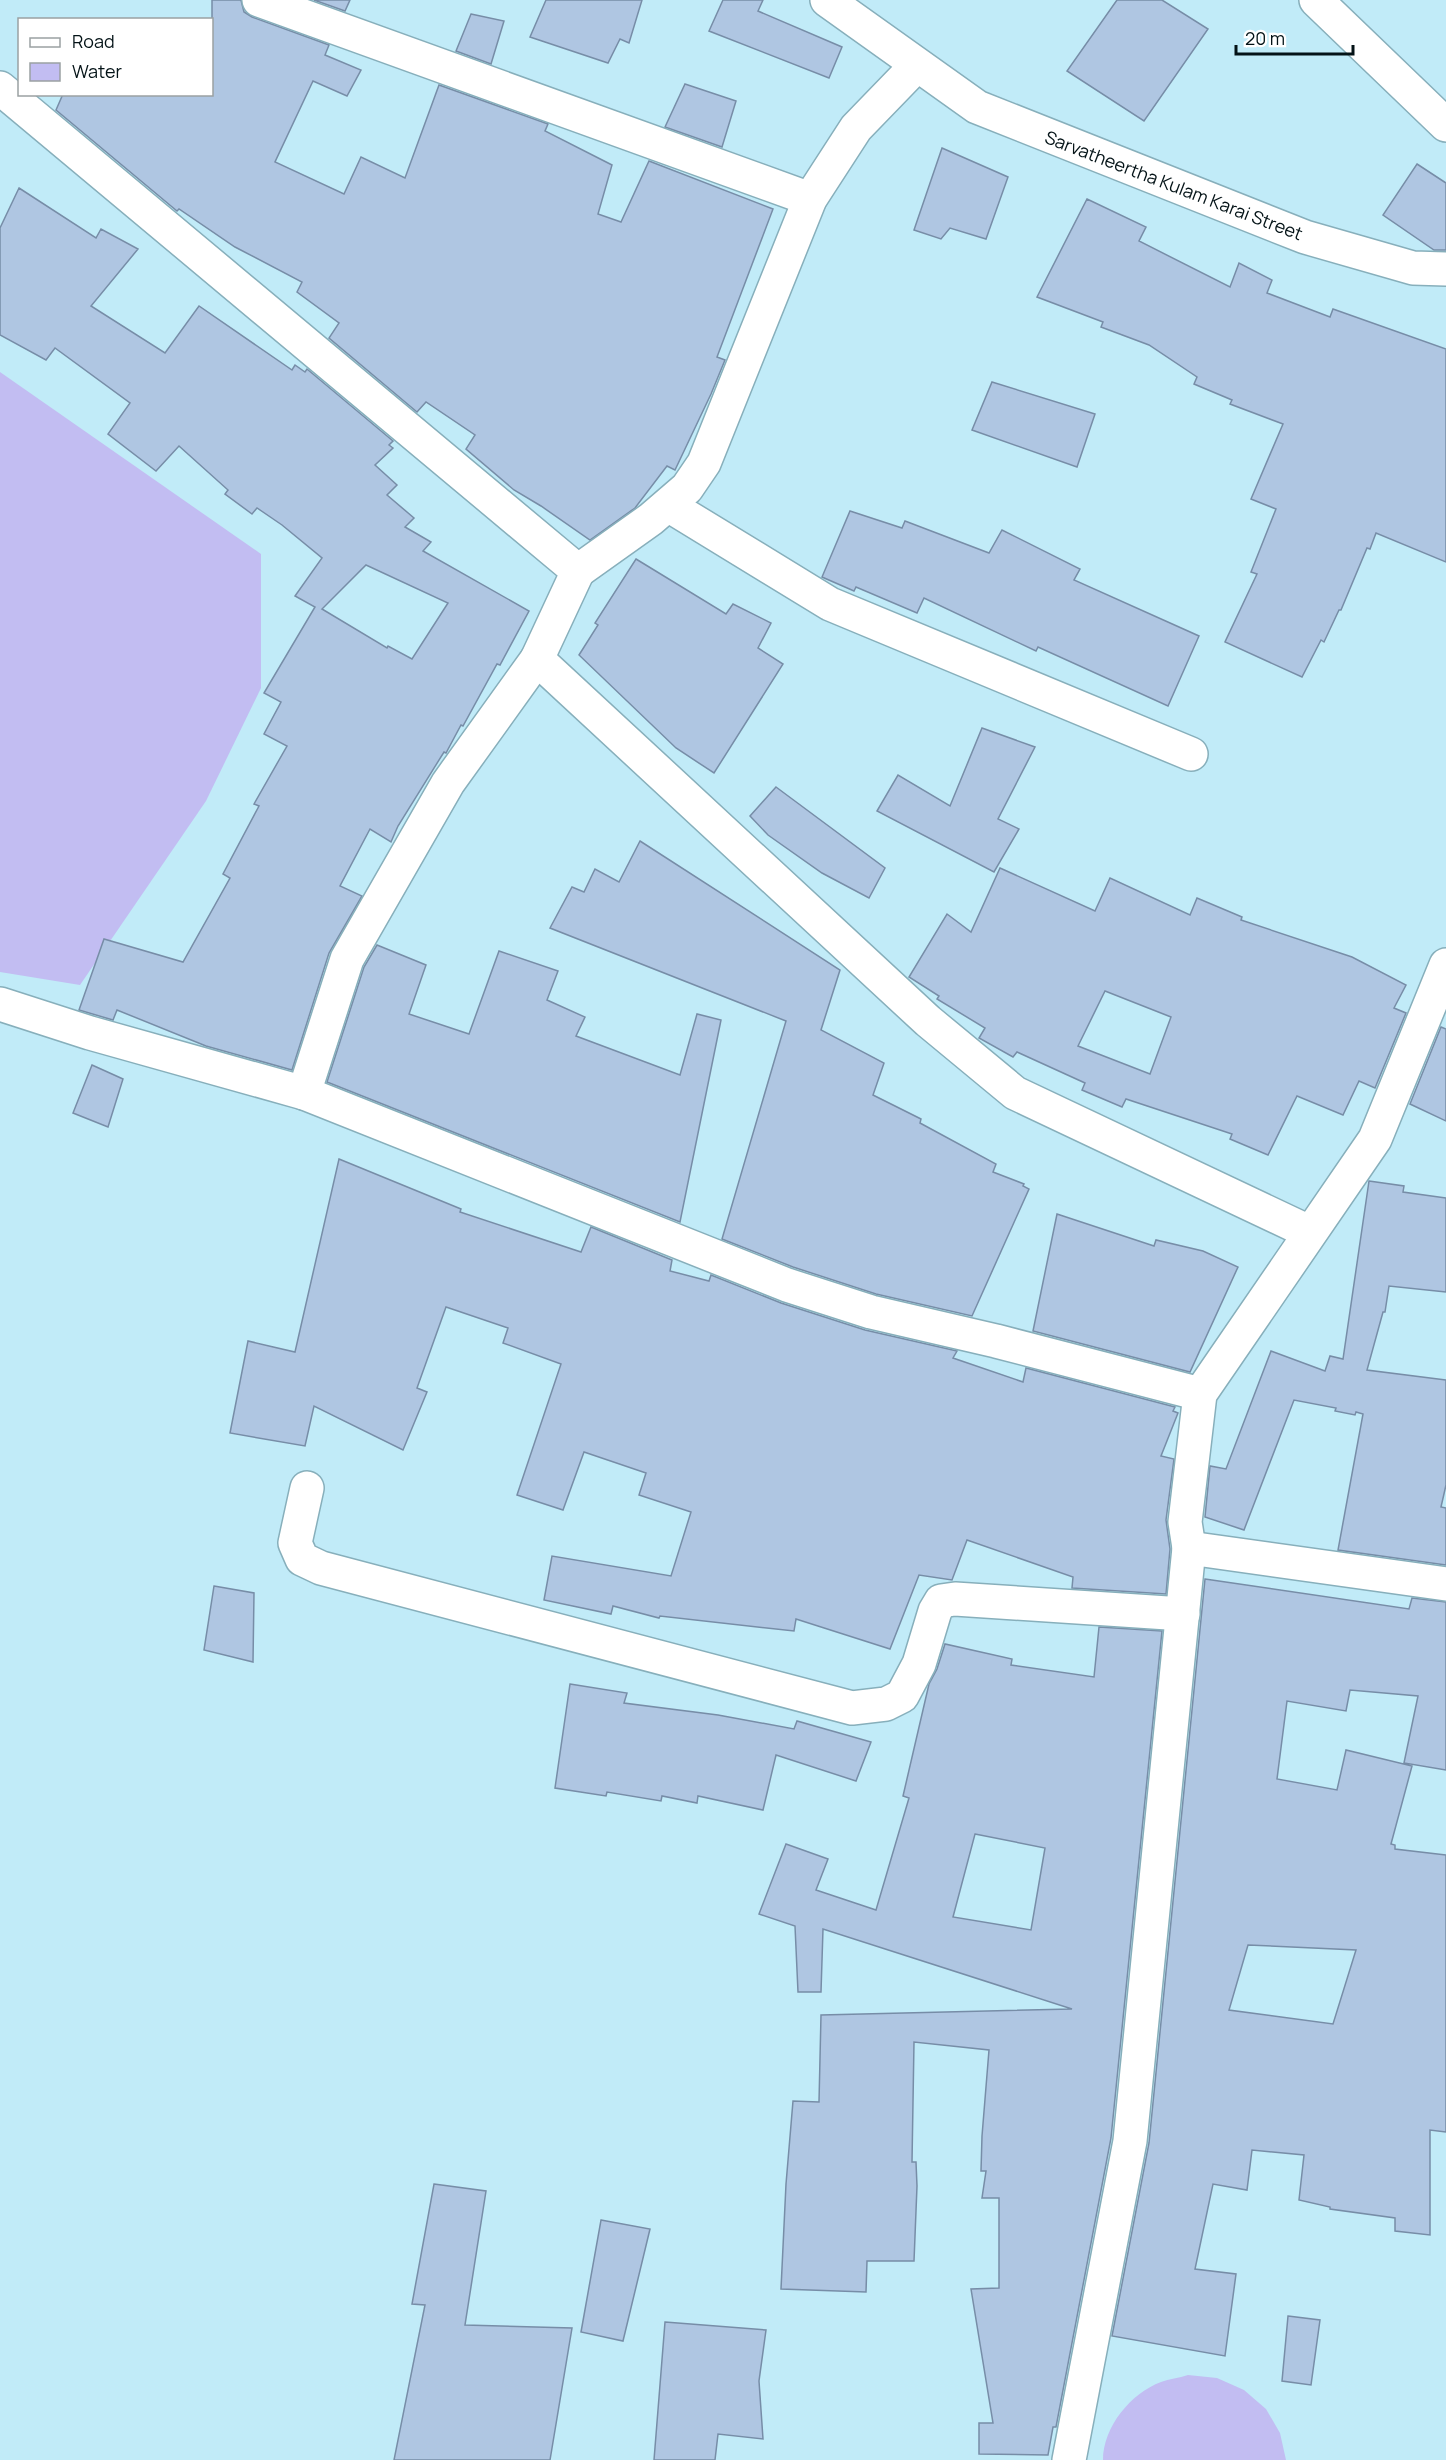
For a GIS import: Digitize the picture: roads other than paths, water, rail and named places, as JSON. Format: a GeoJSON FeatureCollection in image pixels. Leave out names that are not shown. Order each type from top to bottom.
{"type":"FeatureCollection","features":[{"type":"Feature","properties":{"kind":"main road"},"geometry":{"type":"LineString","coordinates":[[259,0],[810,199]]}},
{"type":"Feature","properties":{"kind":"main road","name":"Sarvatheertha Kulam Karai Street"},"geometry":{"type":"LineString","coordinates":[[827,0],[977,107],[1305,237],[1413,267],[1446,269]]}},
{"type":"Feature","properties":{"kind":"main road"},"geometry":{"type":"LineString","coordinates":[[1316,0],[1446,125]]}},
{"type":"Feature","properties":{"kind":"main road"},"geometry":{"type":"LineString","coordinates":[[304,1094],[347,959],[448,783],[537,658],[578,571],[668,505],[687,488],[704,463],[810,199],[856,128],[917,64]]}},
{"type":"Feature","properties":{"kind":"main road"},"geometry":{"type":"LineString","coordinates":[[0,88],[578,571]]}},
{"type":"Feature","properties":{"kind":"main road"},"geometry":{"type":"LineString","coordinates":[[668,505],[830,604],[1191,754]]}},
{"type":"Feature","properties":{"kind":"main road"},"geometry":{"type":"LineString","coordinates":[[537,658],[927,1021],[1015,1094],[1309,1232]]}},
{"type":"Feature","properties":{"kind":"main road"},"geometry":{"type":"LineString","coordinates":[[1069,2460],[1130,2141],[1183,1614],[1189,1548],[1185,1522],[1200,1394],[1375,1138],[1446,965]]}},
{"type":"Feature","properties":{"kind":"main road"},"geometry":{"type":"LineString","coordinates":[[0,1004],[90,1033],[304,1094],[787,1285],[871,1312],[996,1341],[1200,1394]]}},
{"type":"Feature","properties":{"kind":"main road"},"geometry":{"type":"LineString","coordinates":[[307,1488],[295,1543],[302,1559],[321,1568],[852,1708],[886,1704],[902,1696],[919,1664],[935,1611],[941,1601],[955,1599],[1183,1614]]}},
{"type":"Feature","properties":{"kind":"main road"},"geometry":{"type":"LineString","coordinates":[[1189,1548],[1446,1584]]}},
{"type":"Feature","properties":{"kind":"water"},"geometry":{"type":"Polygon","coordinates":[[[0,372],[261,554],[261,688],[206,801],[80,985],[0,972],[0,372]]]}},
{"type":"Feature","properties":{"kind":"water"},"geometry":{"type":"Polygon","coordinates":[[[1188,2375],[1217,2378],[1244,2390],[1266,2409],[1280,2433],[1286,2460],[1103,2460],[1104,2448],[1113,2424],[1129,2403],[1150,2387],[1188,2375]]]}}]}
